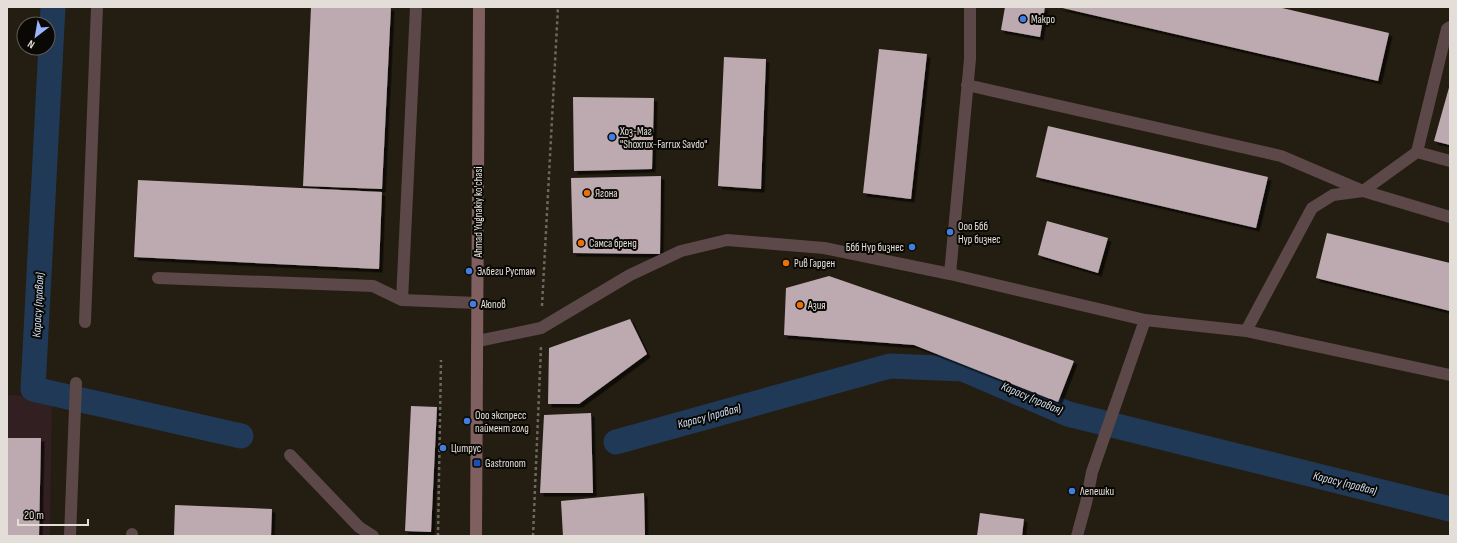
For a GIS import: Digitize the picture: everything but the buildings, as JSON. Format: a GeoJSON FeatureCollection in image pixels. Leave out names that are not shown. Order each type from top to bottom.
{"type":"FeatureCollection","features":[{"type":"Feature","properties":{"kind":"street"},"geometry":{"type":"LineString","coordinates":[[85,322],[97,7]]}},
{"type":"Feature","properties":{"kind":"street"},"geometry":{"type":"LineString","coordinates":[[402,300],[416,7]]}},
{"type":"Feature","properties":{"kind":"street","name":"Ahmad Yugnakiy ko'chasi"},"geometry":{"type":"LineString","coordinates":[[476,536],[479,7]]}},
{"type":"Feature","properties":{"kind":"street"},"geometry":{"type":"LineString","coordinates":[[950,274],[970,59],[970,7]]}},
{"type":"Feature","properties":{"kind":"street"},"geometry":{"type":"LineString","coordinates":[[1246,331],[1312,208],[1333,195],[1363,191],[1417,152],[1447,29],[1450,27]]}},
{"type":"Feature","properties":{"kind":"street"},"geometry":{"type":"LineString","coordinates":[[968,85],[1281,156],[1363,191],[1450,217]]}},
{"type":"Feature","properties":{"kind":"street"},"geometry":{"type":"LineString","coordinates":[[1417,152],[1450,161]]}},
{"type":"Feature","properties":{"kind":"street"},"geometry":{"type":"LineString","coordinates":[[478,341],[541,328],[630,275],[681,252],[727,240],[824,248],[950,274],[1145,320],[1246,331],[1450,375]]}},
{"type":"Feature","properties":{"kind":"street"},"geometry":{"type":"LineString","coordinates":[[158,278],[374,286],[402,300],[477,303]]}},
{"type":"Feature","properties":{"kind":"street"},"geometry":{"type":"LineString","coordinates":[[1077,536],[1086,503],[1092,472],[1145,320]]}},
{"type":"Feature","properties":{"kind":"street"},"geometry":{"type":"LineString","coordinates":[[70,536],[76,383]]}},
{"type":"Feature","properties":{"kind":"street"},"geometry":{"type":"LineString","coordinates":[[290,455],[359,526],[373,536]]}},
{"type":"Feature","properties":{"kind":"path"},"geometry":{"type":"LineString","coordinates":[[533,536],[541,328],[558,7]]}},
{"type":"Feature","properties":{"kind":"path"},"geometry":{"type":"LineString","coordinates":[[438,536],[441,360]]}},
{"type":"Feature","properties":{"kind":"shaded area"},"geometry":{"type":"Polygon","coordinates":[[[7,395],[52,397],[50,536],[7,536],[7,395]]]}},
{"type":"Feature","properties":{"kind":"waterway","name":"Карасу (правая)"},"geometry":{"type":"LineString","coordinates":[[53,7],[33,389],[241,436]]}},
{"type":"Feature","properties":{"kind":"waterway","name":"Карасу (правая)"},"geometry":{"type":"LineString","coordinates":[[616,442],[890,366],[963,369],[1068,414],[1450,509]]}},
{"type":"Feature","properties":{"kind":"place","name":"Макро"},"geometry":{"type":"Point","coordinates":[1023,19]}},
{"type":"Feature","properties":{"kind":"place","name":"Хоз-Маг \"Shoxrux-Farrux Savdo\""},"geometry":{"type":"Point","coordinates":[612,137]}},
{"type":"Feature","properties":{"kind":"place","name":"Ягона"},"geometry":{"type":"Point","coordinates":[587,193]}},
{"type":"Feature","properties":{"kind":"place","name":"Ооо Ббб Нур бизнес"},"geometry":{"type":"Point","coordinates":[950,232]}},
{"type":"Feature","properties":{"kind":"place","name":"Самса бренд"},"geometry":{"type":"Point","coordinates":[581,243]}},
{"type":"Feature","properties":{"kind":"place","name":"Ббб Нур бизнес"},"geometry":{"type":"Point","coordinates":[912,247]}},
{"type":"Feature","properties":{"kind":"place","name":"Рив Гарден"},"geometry":{"type":"Point","coordinates":[786,263]}},
{"type":"Feature","properties":{"kind":"place","name":"Элбеги Рустам"},"geometry":{"type":"Point","coordinates":[469,271]}},
{"type":"Feature","properties":{"kind":"place","name":"Аюпов"},"geometry":{"type":"Point","coordinates":[473,304]}},
{"type":"Feature","properties":{"kind":"place","name":"Азия"},"geometry":{"type":"Point","coordinates":[800,305]}},
{"type":"Feature","properties":{"kind":"place","name":"Ооо экспресс паймент голд"},"geometry":{"type":"Point","coordinates":[467,421]}},
{"type":"Feature","properties":{"kind":"place","name":"Цитрус"},"geometry":{"type":"Point","coordinates":[443,448]}},
{"type":"Feature","properties":{"kind":"place","name":"Gastronom"},"geometry":{"type":"Point","coordinates":[477,463]}},
{"type":"Feature","properties":{"kind":"place","name":"Лепешки"},"geometry":{"type":"Point","coordinates":[1072,491]}}]}
